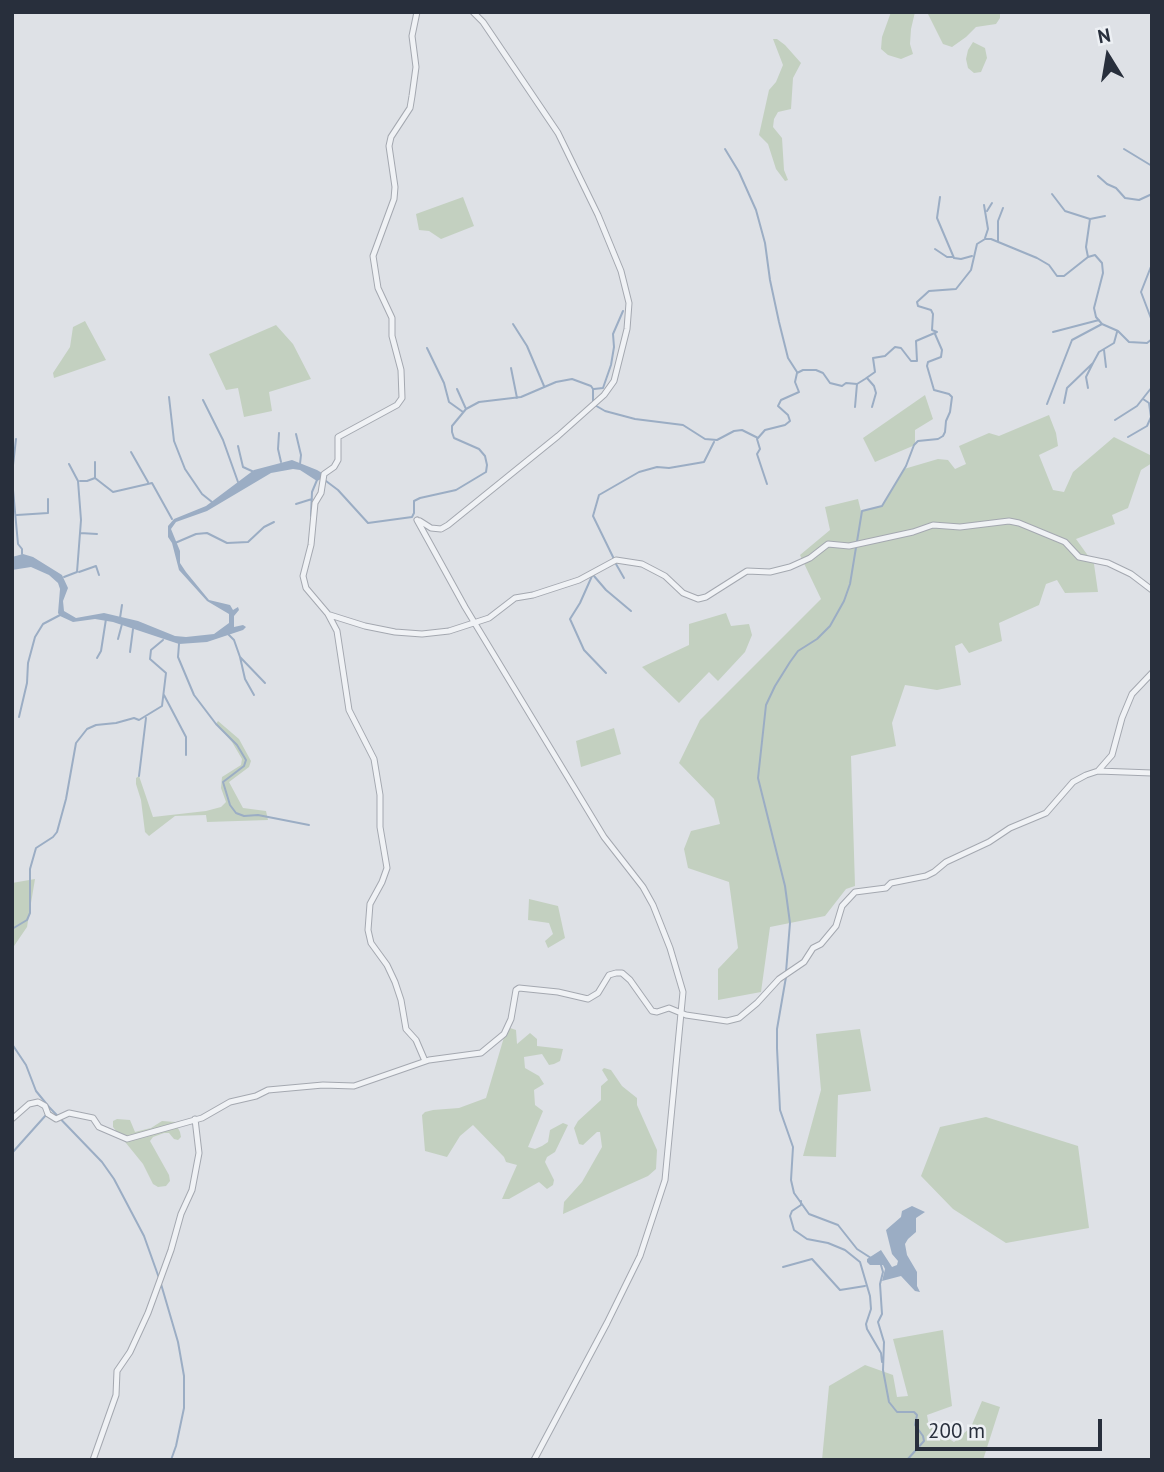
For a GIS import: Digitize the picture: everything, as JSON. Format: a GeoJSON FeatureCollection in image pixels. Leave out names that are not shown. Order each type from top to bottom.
{"type":"FeatureCollection","features":[{"type":"Feature","properties":{"kind":"street"},"geometry":{"type":"LineString","coordinates":[[416,12],[412,36],[416,67],[410,108],[391,137],[389,146],[395,187],[394,199],[373,256],[378,288],[391,318],[392,336],[401,370],[402,398],[397,405],[338,437],[337,464],[324,474],[321,493],[315,503],[311,545],[303,576],[306,588],[328,614],[337,631],[349,710],[371,750],[380,795],[380,827],[387,868],[370,904],[368,930],[371,943],[395,982],[406,1029],[416,1040],[425,1061]]}},
{"type":"Feature","properties":{"kind":"street"},"geometry":{"type":"LineString","coordinates":[[473,12],[505,54],[558,134],[598,215],[621,271],[629,303],[627,329],[614,382],[604,395],[448,525],[441,529],[431,528],[418,520],[476,624],[604,837],[653,905],[683,992],[683,1014],[664,1180],[640,1256],[534,1460]]}},
{"type":"Feature","properties":{"kind":"street"},"geometry":{"type":"LineString","coordinates":[[328,614],[365,626],[422,634],[450,631],[489,618],[515,597],[533,595],[579,580],[611,561],[642,564],[665,576],[691,598],[698,599],[706,597],[747,571],[770,572],[790,567],[810,558],[828,544],[849,546],[913,533],[933,525],[960,527],[1009,521],[1065,542],[1079,557],[1108,563],[1131,574],[1152,590]]}},
{"type":"Feature","properties":{"kind":"street"},"geometry":{"type":"LineString","coordinates":[[12,1119],[19,1111],[38,1101],[45,1106],[48,1114],[57,1119],[69,1113],[93,1118],[99,1127],[127,1139],[202,1118],[230,1102],[256,1096],[268,1090],[323,1085],[354,1086],[425,1061],[481,1053],[500,1039],[512,1019],[516,990],[519,988],[558,992],[588,999],[598,993],[609,975],[622,973],[652,1011],[669,1008],[683,1014],[726,1021],[739,1018],[779,979],[804,962],[813,948],[821,944],[836,926],[842,906],[855,892],[886,888],[891,883],[926,876],[946,862],[989,842],[1010,828],[1046,813],[1073,782],[1098,771],[1112,755],[1132,694],[1152,673]]}},
{"type":"Feature","properties":{"kind":"street"},"geometry":{"type":"LineString","coordinates":[[1098,771],[1152,773]]}},
{"type":"Feature","properties":{"kind":"street"},"geometry":{"type":"LineString","coordinates":[[93,1460],[116,1395],[117,1371],[130,1352],[148,1313],[192,1189],[199,1153],[195,1119]]}},
{"type":"Feature","properties":{"kind":"green space"},"geometry":{"type":"Polygon","coordinates":[[[891,12],[915,12],[910,44],[913,54],[901,59],[888,55],[881,49],[882,37],[891,12]]]}},
{"type":"Feature","properties":{"kind":"green space"},"geometry":{"type":"Polygon","coordinates":[[[927,12],[1000,12],[1000,18],[996,24],[976,27],[952,47],[943,44],[927,12]]]}},
{"type":"Feature","properties":{"kind":"green space"},"geometry":{"type":"Polygon","coordinates":[[[773,39],[785,45],[801,63],[793,78],[791,109],[778,112],[774,119],[773,127],[782,138],[784,170],[788,180],[785,181],[776,169],[768,144],[759,135],[769,90],[776,82],[783,65],[773,39]]]}},
{"type":"Feature","properties":{"kind":"green space"},"geometry":{"type":"Polygon","coordinates":[[[973,42],[985,48],[987,58],[981,72],[974,73],[968,68],[966,59],[973,42]]]}},
{"type":"Feature","properties":{"kind":"green space"},"geometry":{"type":"Polygon","coordinates":[[[463,197],[474,226],[441,239],[429,231],[419,230],[416,214],[463,197]]]}},
{"type":"Feature","properties":{"kind":"green space"},"geometry":{"type":"Polygon","coordinates":[[[85,321],[106,360],[54,378],[53,373],[70,347],[73,327],[85,321]]]}},
{"type":"Feature","properties":{"kind":"green space"},"geometry":{"type":"Polygon","coordinates":[[[276,325],[293,344],[311,379],[269,392],[272,411],[244,417],[238,388],[226,390],[209,354],[276,325]]]}},
{"type":"Feature","properties":{"kind":"green space"},"geometry":{"type":"Polygon","coordinates":[[[925,395],[933,419],[915,430],[915,445],[875,462],[863,438],[925,395]]]}},
{"type":"Feature","properties":{"kind":"green space"},"geometry":{"type":"Polygon","coordinates":[[[1049,415],[1058,446],[1039,455],[1053,490],[1064,492],[1073,472],[1114,437],[1152,456],[1152,463],[1141,470],[1128,508],[1112,515],[1115,524],[1076,539],[1094,564],[1098,592],[1065,593],[1057,580],[1046,584],[1039,605],[999,623],[1002,641],[969,653],[962,643],[955,646],[961,685],[937,690],[905,685],[892,723],[896,746],[851,756],[855,886],[846,889],[825,916],[770,927],[761,992],[718,1000],[718,969],[738,948],[729,882],[688,868],[684,849],[691,831],[720,824],[714,799],[679,763],[700,720],[821,599],[800,555],[830,530],[825,507],[858,499],[861,511],[882,506],[904,469],[938,459],[948,460],[955,469],[966,464],[959,446],[989,433],[999,436],[1049,415]]]}},
{"type":"Feature","properties":{"kind":"green space"},"geometry":{"type":"Polygon","coordinates":[[[726,613],[731,626],[749,624],[752,635],[745,652],[718,681],[709,672],[679,703],[642,667],[689,645],[689,624],[726,613]]]}},
{"type":"Feature","properties":{"kind":"green space"},"geometry":{"type":"Polygon","coordinates":[[[218,721],[239,739],[251,761],[249,767],[229,782],[243,808],[266,811],[268,820],[207,822],[206,815],[175,816],[149,836],[145,832],[136,784],[136,778],[139,776],[153,817],[206,811],[221,807],[226,802],[221,788],[222,777],[241,765],[242,759],[232,742],[216,724],[218,721]]]}},
{"type":"Feature","properties":{"kind":"green space"},"geometry":{"type":"Polygon","coordinates":[[[614,728],[621,754],[581,767],[576,741],[614,728]]]}},
{"type":"Feature","properties":{"kind":"green space"},"geometry":{"type":"Polygon","coordinates":[[[35,879],[27,927],[12,949],[12,883],[35,879]]]}},
{"type":"Feature","properties":{"kind":"green space"},"geometry":{"type":"Polygon","coordinates":[[[529,899],[558,906],[565,938],[548,948],[545,941],[553,934],[549,923],[528,920],[529,899]]]}},
{"type":"Feature","properties":{"kind":"green space"},"geometry":{"type":"Polygon","coordinates":[[[507,1027],[516,1030],[517,1044],[530,1033],[537,1039],[537,1046],[563,1049],[560,1061],[554,1064],[549,1065],[542,1054],[524,1057],[525,1068],[539,1076],[544,1084],[534,1090],[535,1105],[543,1111],[528,1147],[535,1149],[542,1146],[548,1142],[550,1130],[563,1123],[568,1125],[555,1152],[547,1157],[545,1162],[554,1180],[553,1185],[547,1189],[539,1182],[509,1199],[502,1199],[517,1165],[506,1162],[473,1125],[460,1136],[447,1157],[425,1151],[422,1115],[433,1110],[459,1108],[486,1098],[507,1027]]]}},
{"type":"Feature","properties":{"kind":"green space"},"geometry":{"type":"Polygon","coordinates":[[[860,1029],[871,1091],[838,1095],[836,1157],[803,1156],[821,1090],[816,1034],[860,1029]]]}},
{"type":"Feature","properties":{"kind":"green space"},"geometry":{"type":"Polygon","coordinates":[[[602,1070],[611,1070],[622,1086],[637,1098],[637,1105],[657,1150],[656,1169],[648,1176],[563,1214],[564,1202],[582,1182],[602,1147],[600,1132],[583,1145],[579,1144],[574,1128],[601,1100],[601,1086],[608,1080],[602,1070]]]}},
{"type":"Feature","properties":{"kind":"green space"},"geometry":{"type":"Polygon","coordinates":[[[986,1117],[1078,1146],[1089,1228],[1006,1243],[953,1209],[921,1176],[940,1127],[986,1117]]]}},
{"type":"Feature","properties":{"kind":"green space"},"geometry":{"type":"Polygon","coordinates":[[[130,1120],[135,1132],[151,1128],[162,1121],[175,1122],[181,1137],[178,1140],[169,1133],[164,1133],[150,1141],[169,1175],[170,1181],[166,1186],[158,1187],[153,1184],[143,1164],[113,1127],[113,1121],[130,1120]]]}},
{"type":"Feature","properties":{"kind":"green space"},"geometry":{"type":"Polygon","coordinates":[[[943,1330],[952,1406],[927,1415],[929,1426],[954,1442],[971,1427],[982,1401],[1000,1407],[983,1460],[822,1460],[829,1386],[865,1365],[893,1375],[897,1397],[908,1396],[893,1339],[943,1330]]]}},
{"type":"Feature","properties":{"kind":"water"},"geometry":{"type":"Polygon","coordinates":[[[292,460],[322,473],[321,479],[317,481],[300,470],[293,469],[271,473],[207,511],[176,522],[171,529],[180,551],[180,563],[186,572],[209,600],[230,605],[233,610],[238,607],[239,610],[234,616],[234,627],[243,625],[246,627],[243,630],[207,642],[179,644],[113,622],[95,619],[73,622],[58,613],[60,589],[58,583],[49,575],[31,567],[12,570],[12,557],[23,554],[62,575],[68,588],[63,601],[64,611],[76,618],[104,613],[138,621],[175,636],[214,634],[229,623],[229,614],[207,601],[179,570],[168,537],[168,526],[174,519],[206,506],[254,470],[292,460]]]}},
{"type":"Feature","properties":{"kind":"water"},"geometry":{"type":"Polygon","coordinates":[[[912,1206],[925,1212],[916,1218],[916,1232],[905,1244],[907,1255],[917,1272],[920,1292],[915,1291],[901,1276],[882,1281],[885,1269],[883,1265],[870,1265],[867,1262],[867,1259],[881,1250],[892,1267],[897,1265],[898,1261],[892,1254],[886,1230],[901,1217],[902,1211],[912,1206]]]}},
{"type":"Feature","properties":{"kind":"waterway"},"geometry":{"type":"LineString","coordinates":[[725,149],[756,210],[788,358],[797,372]]}},
{"type":"Feature","properties":{"kind":"waterway"},"geometry":{"type":"LineString","coordinates":[[1124,149],[1152,166]]}},
{"type":"Feature","properties":{"kind":"waterway"},"geometry":{"type":"LineString","coordinates":[[1098,176],[1125,198],[1139,200],[1152,194]]}},
{"type":"Feature","properties":{"kind":"waterway"},"geometry":{"type":"LineString","coordinates":[[1052,194],[1065,211],[1090,219],[1086,247],[1088,257]]}},
{"type":"Feature","properties":{"kind":"waterway"},"geometry":{"type":"LineString","coordinates":[[940,197],[937,218],[954,258],[972,256]]}},
{"type":"Feature","properties":{"kind":"waterway"},"geometry":{"type":"LineString","coordinates":[[987,211],[992,203]]}},
{"type":"Feature","properties":{"kind":"waterway"},"geometry":{"type":"LineString","coordinates":[[984,205],[988,229],[985,238]]}},
{"type":"Feature","properties":{"kind":"waterway"},"geometry":{"type":"LineString","coordinates":[[998,241],[998,221],[1003,208]]}},
{"type":"Feature","properties":{"kind":"waterway"},"geometry":{"type":"LineString","coordinates":[[1090,219],[1105,216]]}},
{"type":"Feature","properties":{"kind":"waterway"},"geometry":{"type":"LineString","coordinates":[[326,481],[338,490],[368,523],[412,517],[414,501],[456,490],[486,472],[485,456],[479,449],[454,438],[452,432],[452,426],[466,409],[479,402],[521,397],[556,382],[572,379],[591,386],[593,404],[605,411],[635,419],[683,425],[705,439],[717,440],[742,430],[758,438],[765,430],[790,421],[788,415],[778,406],[781,400],[799,392],[795,382],[797,373],[803,370],[816,370],[823,373],[830,383],[842,386],[846,383],[857,384],[875,372],[873,358],[885,356],[895,347],[901,348],[911,361],[917,361],[916,341],[937,332],[932,330],[931,310],[918,306],[917,302],[929,291],[956,289],[971,270],[977,244],[985,239],[1037,258],[1049,265],[1057,276],[1064,276],[1088,257],[1095,255],[1102,263],[1103,273],[1094,308],[1096,317],[1102,324],[1118,331],[1129,342],[1147,343],[1152,339]]}},
{"type":"Feature","properties":{"kind":"waterway"},"geometry":{"type":"LineString","coordinates":[[935,249],[947,257],[953,257]]}},
{"type":"Feature","properties":{"kind":"waterway"},"geometry":{"type":"LineString","coordinates":[[1152,264],[1141,292],[1152,321]]}},
{"type":"Feature","properties":{"kind":"waterway"},"geometry":{"type":"LineString","coordinates":[[594,389],[603,388],[611,365],[613,334],[623,311]]}},
{"type":"Feature","properties":{"kind":"waterway"},"geometry":{"type":"LineString","coordinates":[[1053,332],[1099,320]]}},
{"type":"Feature","properties":{"kind":"waterway"},"geometry":{"type":"LineString","coordinates":[[513,324],[527,346],[544,386]]}},
{"type":"Feature","properties":{"kind":"waterway"},"geometry":{"type":"LineString","coordinates":[[1047,404],[1072,340],[1102,324]]}},
{"type":"Feature","properties":{"kind":"waterway"},"geometry":{"type":"LineString","coordinates":[[1064,403],[1067,388],[1093,363],[1099,352],[1114,343],[1117,332]]}},
{"type":"Feature","properties":{"kind":"waterway"},"geometry":{"type":"LineString","coordinates":[[786,972],[790,923],[785,886],[758,778],[766,705],[798,651],[817,639],[830,626],[844,601],[850,584],[862,511],[882,506],[918,441],[938,439],[945,432],[952,397],[934,390],[927,366],[928,362],[941,357],[942,350],[935,334]]}},
{"type":"Feature","properties":{"kind":"waterway"},"geometry":{"type":"LineString","coordinates":[[427,348],[444,383],[449,402],[463,412]]}},
{"type":"Feature","properties":{"kind":"waterway"},"geometry":{"type":"LineString","coordinates":[[1104,350],[1106,367]]}},
{"type":"Feature","properties":{"kind":"waterway"},"geometry":{"type":"LineString","coordinates":[[1088,388],[1086,377],[1093,363]]}},
{"type":"Feature","properties":{"kind":"waterway"},"geometry":{"type":"LineString","coordinates":[[511,368],[517,398]]}},
{"type":"Feature","properties":{"kind":"waterway"},"geometry":{"type":"LineString","coordinates":[[867,378],[876,393],[872,407]]}},
{"type":"Feature","properties":{"kind":"waterway"},"geometry":{"type":"LineString","coordinates":[[855,407],[857,384]]}},
{"type":"Feature","properties":{"kind":"waterway"},"geometry":{"type":"LineString","coordinates":[[1115,420],[1137,406],[1152,387]]}},
{"type":"Feature","properties":{"kind":"waterway"},"geometry":{"type":"LineString","coordinates":[[457,389],[466,409]]}},
{"type":"Feature","properties":{"kind":"waterway"},"geometry":{"type":"LineString","coordinates":[[169,397],[174,441],[185,469],[202,494],[212,502]]}},
{"type":"Feature","properties":{"kind":"waterway"},"geometry":{"type":"LineString","coordinates":[[1128,437],[1147,426],[1151,417],[1149,403],[1143,399]]}},
{"type":"Feature","properties":{"kind":"waterway"},"geometry":{"type":"LineString","coordinates":[[203,400],[223,440],[238,482]]}},
{"type":"Feature","properties":{"kind":"waterway"},"geometry":{"type":"LineString","coordinates":[[279,433],[281,462]]}},
{"type":"Feature","properties":{"kind":"waterway"},"geometry":{"type":"LineString","coordinates":[[296,434],[301,455],[300,464]]}},
{"type":"Feature","properties":{"kind":"waterway"},"geometry":{"type":"LineString","coordinates":[[12,474],[16,439]]}},
{"type":"Feature","properties":{"kind":"waterway"},"geometry":{"type":"LineString","coordinates":[[757,439],[760,449],[757,454],[767,484]]}},
{"type":"Feature","properties":{"kind":"waterway"},"geometry":{"type":"LineString","coordinates":[[614,559],[593,516],[599,495],[639,472],[657,467],[669,468],[704,462],[714,442]]}},
{"type":"Feature","properties":{"kind":"waterway"},"geometry":{"type":"LineString","coordinates":[[238,446],[243,467],[254,472]]}},
{"type":"Feature","properties":{"kind":"waterway"},"geometry":{"type":"LineString","coordinates":[[131,452],[148,482]]}},
{"type":"Feature","properties":{"kind":"waterway"},"geometry":{"type":"LineString","coordinates":[[95,462],[95,478]]}},
{"type":"Feature","properties":{"kind":"waterway"},"geometry":{"type":"LineString","coordinates":[[64,577],[77,572],[81,520],[78,481],[69,464]]}},
{"type":"Feature","properties":{"kind":"waterway"},"geometry":{"type":"LineString","coordinates":[[80,481],[95,478],[113,492],[152,483],[172,519]]}},
{"type":"Feature","properties":{"kind":"waterway"},"geometry":{"type":"LineString","coordinates":[[12,479],[18,544],[22,554]]}},
{"type":"Feature","properties":{"kind":"waterway"},"geometry":{"type":"LineString","coordinates":[[311,516],[312,492],[317,480]]}},
{"type":"Feature","properties":{"kind":"waterway"},"geometry":{"type":"LineString","coordinates":[[17,515],[48,513],[48,499]]}},
{"type":"Feature","properties":{"kind":"waterway"},"geometry":{"type":"LineString","coordinates":[[296,504],[312,499]]}},
{"type":"Feature","properties":{"kind":"waterway"},"geometry":{"type":"LineString","coordinates":[[175,543],[196,534],[207,533],[227,543],[248,542],[264,527],[274,522]]}},
{"type":"Feature","properties":{"kind":"waterway"},"geometry":{"type":"LineString","coordinates":[[80,533],[97,534]]}},
{"type":"Feature","properties":{"kind":"waterway"},"geometry":{"type":"LineString","coordinates":[[616,564],[624,578]]}},
{"type":"Feature","properties":{"kind":"waterway"},"geometry":{"type":"LineString","coordinates":[[79,572],[96,566],[99,575]]}},
{"type":"Feature","properties":{"kind":"waterway"},"geometry":{"type":"LineString","coordinates":[[592,576],[570,619],[584,650],[606,673]]}},
{"type":"Feature","properties":{"kind":"waterway"},"geometry":{"type":"LineString","coordinates":[[594,576],[631,611]]}},
{"type":"Feature","properties":{"kind":"waterway"},"geometry":{"type":"LineString","coordinates":[[120,618],[122,605]]}},
{"type":"Feature","properties":{"kind":"waterway"},"geometry":{"type":"LineString","coordinates":[[19,717],[35,637],[43,624],[62,614]]}},
{"type":"Feature","properties":{"kind":"waterway"},"geometry":{"type":"LineString","coordinates":[[97,658],[101,651],[106,619]]}},
{"type":"Feature","properties":{"kind":"waterway"},"geometry":{"type":"LineString","coordinates":[[118,639],[122,624]]}},
{"type":"Feature","properties":{"kind":"waterway"},"geometry":{"type":"LineString","coordinates":[[130,652],[133,629]]}},
{"type":"Feature","properties":{"kind":"waterway"},"geometry":{"type":"LineString","coordinates":[[228,634],[234,640],[240,657],[265,683]]}},
{"type":"Feature","properties":{"kind":"waterway"},"geometry":{"type":"LineString","coordinates":[[12,929],[27,920],[30,913],[30,869],[36,848],[57,832],[76,743],[87,729],[96,725],[134,718],[139,720],[162,706],[166,673],[150,659],[151,650],[163,640]]}},
{"type":"Feature","properties":{"kind":"waterway"},"geometry":{"type":"LineString","coordinates":[[179,644],[178,657],[194,695],[216,724],[237,745],[246,760],[244,766],[223,782],[230,805],[236,813],[244,816],[258,815],[309,825]]}},
{"type":"Feature","properties":{"kind":"waterway"},"geometry":{"type":"LineString","coordinates":[[240,657],[245,679],[254,695]]}},
{"type":"Feature","properties":{"kind":"waterway"},"geometry":{"type":"LineString","coordinates":[[164,695],[186,737],[186,755]]}},
{"type":"Feature","properties":{"kind":"waterway"},"geometry":{"type":"LineString","coordinates":[[139,776],[146,718]]}},
{"type":"Feature","properties":{"kind":"waterway"},"geometry":{"type":"LineString","coordinates":[[786,977],[777,1029],[777,1048],[780,1110],[793,1147],[791,1180],[794,1193],[809,1214],[838,1225],[857,1249],[871,1258]]}},
{"type":"Feature","properties":{"kind":"waterway"},"geometry":{"type":"LineString","coordinates":[[12,1044],[26,1065],[36,1091],[49,1107]]}},
{"type":"Feature","properties":{"kind":"waterway"},"geometry":{"type":"LineString","coordinates":[[49,1107],[102,1162],[114,1179],[144,1236],[159,1278]]}},
{"type":"Feature","properties":{"kind":"waterway"},"geometry":{"type":"LineString","coordinates":[[12,1153],[46,1115]]}},
{"type":"Feature","properties":{"kind":"waterway"},"geometry":{"type":"LineString","coordinates":[[801,1201],[801,1205],[792,1211],[790,1216],[794,1230],[807,1239],[845,1250],[860,1262],[870,1296],[871,1309],[867,1329],[881,1353],[882,1362]]}},
{"type":"Feature","properties":{"kind":"waterway"},"geometry":{"type":"LineString","coordinates":[[783,1267],[812,1259],[840,1290],[865,1286]]}},
{"type":"Feature","properties":{"kind":"waterway"},"geometry":{"type":"LineString","coordinates":[[881,1265],[882,1314],[878,1322],[884,1342],[883,1370],[889,1402],[897,1412],[914,1412],[917,1415],[915,1425],[924,1441],[907,1460]]}},
{"type":"Feature","properties":{"kind":"waterway"},"geometry":{"type":"LineString","coordinates":[[161,1284],[178,1342],[184,1376],[184,1408],[171,1460]]}}]}
